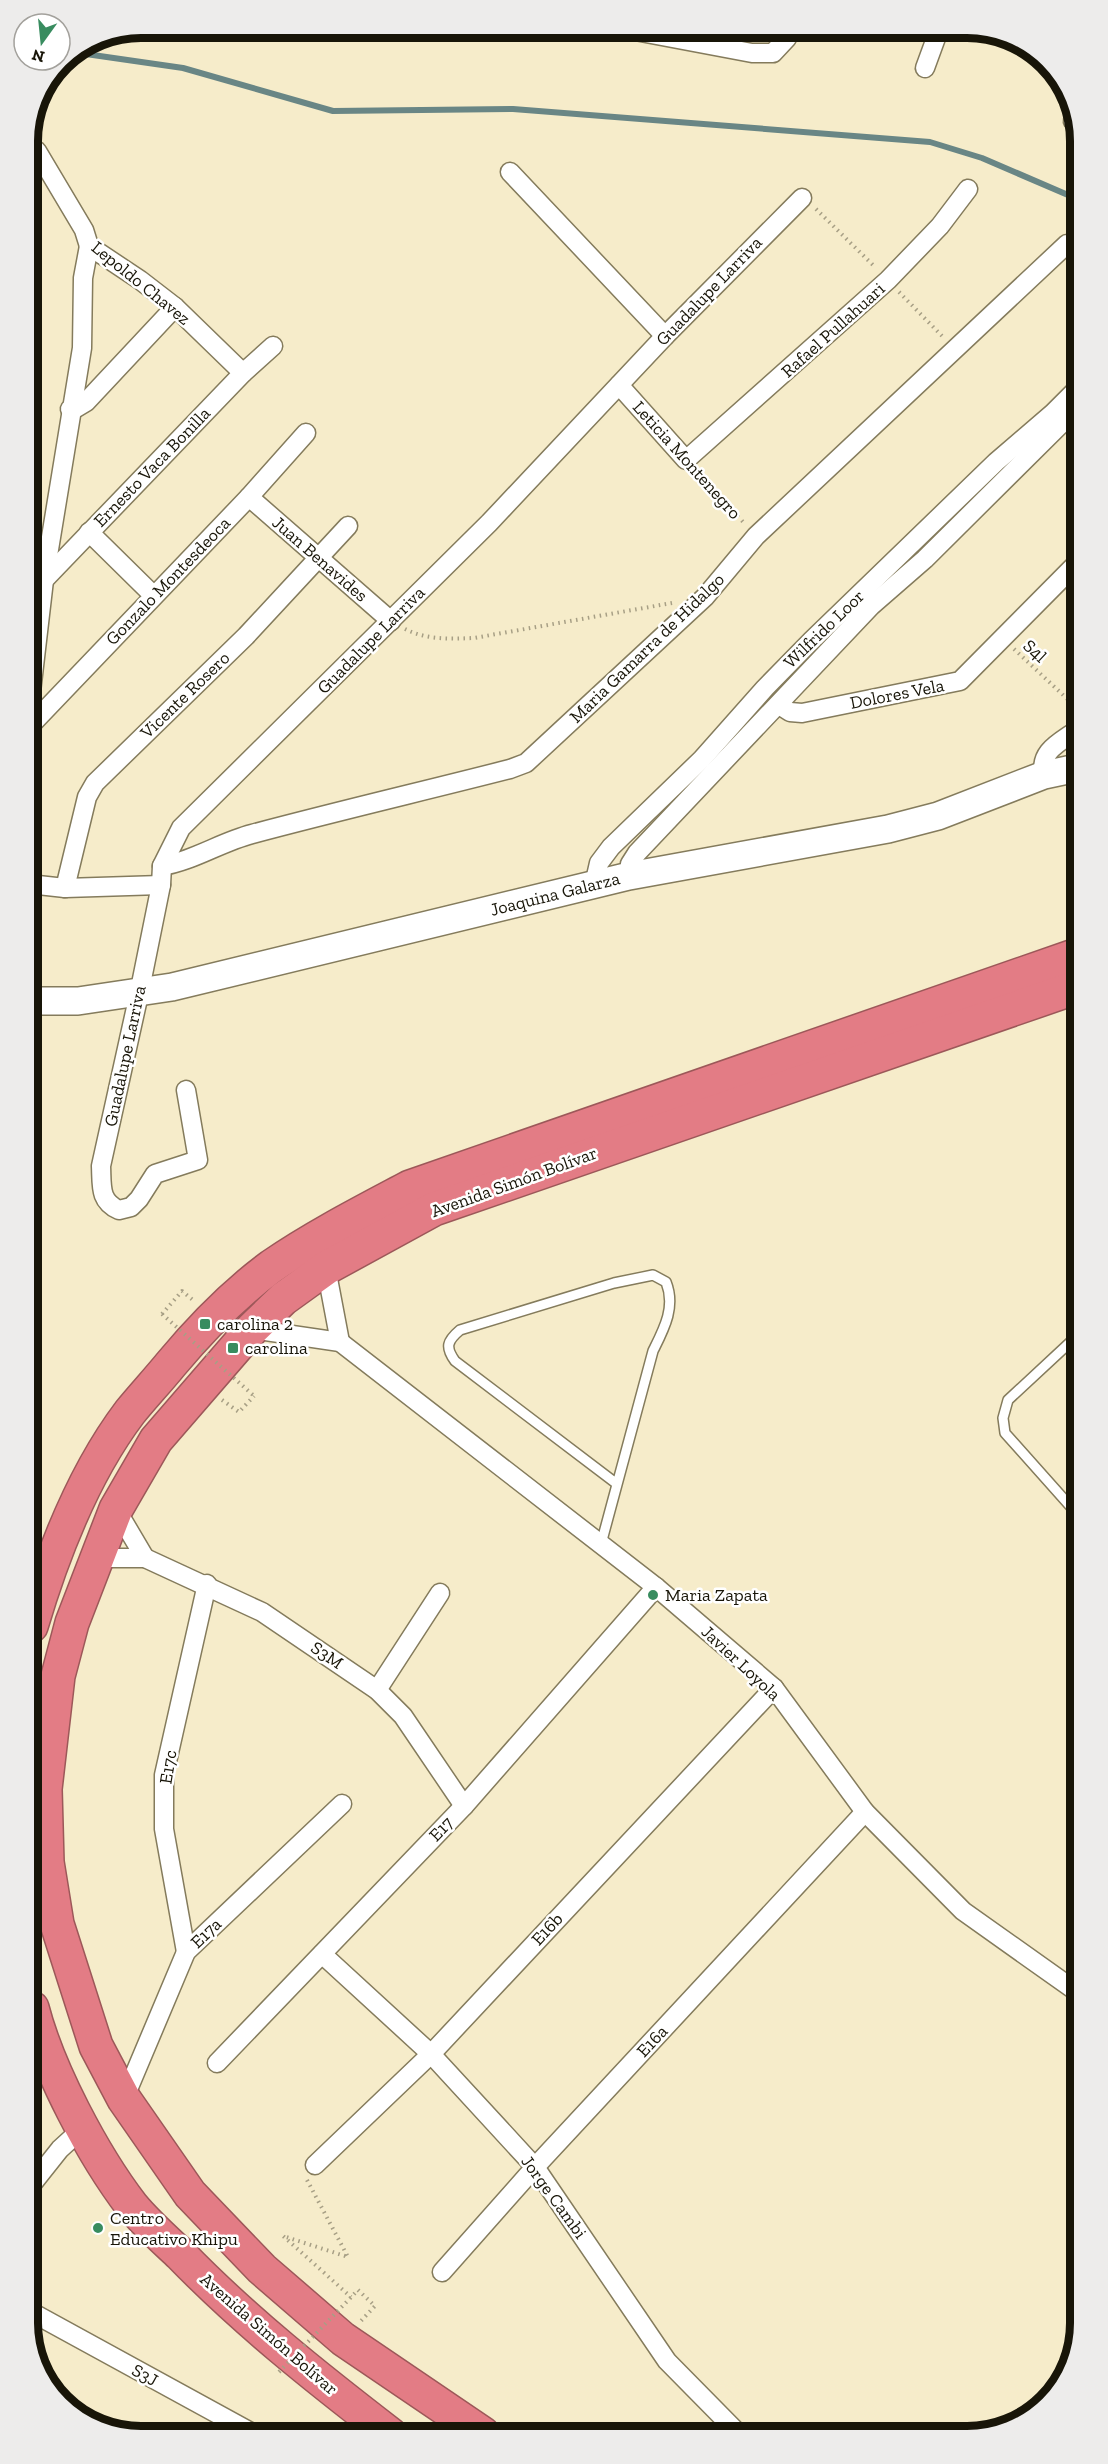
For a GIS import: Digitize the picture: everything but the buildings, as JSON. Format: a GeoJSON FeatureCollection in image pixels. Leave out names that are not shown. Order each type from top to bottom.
{"type":"FeatureCollection","features":[{"type":"Feature","properties":{"kind":"highway","name":"Avenida Simón Bolívar"},"geometry":{"type":"LineString","coordinates":[[38,1603],[70,1520],[97,1464],[130,1413],[205,1324],[270,1268],[317,1236],[410,1186],[1070,957]]}},
{"type":"Feature","properties":{"kind":"highway","name":"Avenida Simón Bolívar"},"geometry":{"type":"LineString","coordinates":[[471,2426],[343,2340],[262,2269],[190,2194],[124,2099],[96,2046],[57,1924],[47,1862],[45,1789],[58,1676],[72,1623],[116,1509],[156,1440],[252,1329],[284,1299],[327,1268],[434,1209],[1070,989]]}},
{"type":"Feature","properties":{"kind":"highway","name":"Avenida Simón Bolívar"},"geometry":{"type":"LineString","coordinates":[[38,2023],[57,2074],[82,2128],[133,2206],[208,2283],[281,2349],[379,2426]]}},
{"type":"Feature","properties":{"kind":"street"},"geometry":{"type":"LineString","coordinates":[[672,38],[752,53],[773,53],[787,38]]}},
{"type":"Feature","properties":{"kind":"street"},"geometry":{"type":"LineString","coordinates":[[925,68],[936,38]]}},
{"type":"Feature","properties":{"kind":"street","name":"Lepoldo Chavez"},"geometry":{"type":"LineString","coordinates":[[38,154],[84,230],[89,246],[175,307],[243,373]]}},
{"type":"Feature","properties":{"kind":"street"},"geometry":{"type":"LineString","coordinates":[[510,172],[665,336]]}},
{"type":"Feature","properties":{"kind":"street","name":"Rafael Pullahuari"},"geometry":{"type":"LineString","coordinates":[[686,460],[888,280],[940,226],[968,189]]}},
{"type":"Feature","properties":{"kind":"street","name":"Guadalupe Larriva"},"geometry":{"type":"LineString","coordinates":[[186,1090],[198,1160],[154,1174],[139,1198],[124,1210],[111,1206],[105,1201],[102,1193],[101,1166],[139,994],[162,866],[181,828],[489,523],[665,336],[802,198]]}},
{"type":"Feature","properties":{"kind":"street","name":"Maria Gamarra de Hidalgo"},"geometry":{"type":"LineString","coordinates":[[162,866],[178,863],[242,837],[526,763],[705,597],[756,536],[1067,244]]}},
{"type":"Feature","properties":{"kind":"street"},"geometry":{"type":"LineString","coordinates":[[38,568],[82,348],[82,278],[89,246]]}},
{"type":"Feature","properties":{"kind":"street"},"geometry":{"type":"LineString","coordinates":[[70,409],[86,402],[175,307]]}},
{"type":"Feature","properties":{"kind":"street","name":"Ernesto Vaca Bonilla"},"geometry":{"type":"LineString","coordinates":[[38,576],[89,532],[243,373],[273,346]]}},
{"type":"Feature","properties":{"kind":"street","name":"Leticia Montenegro"},"geometry":{"type":"LineString","coordinates":[[619,385],[686,460]]}},
{"type":"Feature","properties":{"kind":"street","name":"Wilfrido Loor"},"geometry":{"type":"LineString","coordinates":[[594,885],[598,863],[610,847],[702,759],[765,687],[996,462],[1070,396]]}},
{"type":"Feature","properties":{"kind":"street","name":"Wilfrido Loor"},"geometry":{"type":"LineString","coordinates":[[629,876],[630,864],[637,853],[779,705],[814,664],[871,606],[925,559],[1070,414]]}},
{"type":"Feature","properties":{"kind":"street","name":"Gonzalo Montesdeoca"},"geometry":{"type":"LineString","coordinates":[[38,717],[249,497],[306,433]]}},
{"type":"Feature","properties":{"kind":"street","name":"Juan Benavides"},"geometry":{"type":"LineString","coordinates":[[249,497],[391,621]]}},
{"type":"Feature","properties":{"kind":"street","name":"Vicente Rosero"},"geometry":{"type":"LineString","coordinates":[[65,888],[87,797],[95,783],[246,636],[348,525]]}},
{"type":"Feature","properties":{"kind":"street"},"geometry":{"type":"LineString","coordinates":[[89,532],[153,596]]}},
{"type":"Feature","properties":{"kind":"street","name":"Dolores Vela"},"geometry":{"type":"LineString","coordinates":[[779,705],[790,712],[802,713],[955,683],[967,676],[1001,638],[1070,570]]}},
{"type":"Feature","properties":{"kind":"street"},"geometry":{"type":"LineString","coordinates":[[1044,775],[1042,763],[1047,753],[1070,735]]}},
{"type":"Feature","properties":{"kind":"street","name":"Joaquina Galarza"},"geometry":{"type":"LineString","coordinates":[[38,1001],[78,1001],[139,994],[629,876],[888,829],[938,816],[1044,775],[1070,769]]}},
{"type":"Feature","properties":{"kind":"street"},"geometry":{"type":"LineString","coordinates":[[38,885],[65,888],[160,885]]}},
{"type":"Feature","properties":{"kind":"street"},"geometry":{"type":"LineString","coordinates":[[327,1268],[340,1342]]}},
{"type":"Feature","properties":{"kind":"street","name":"Javier Loyola"},"geometry":{"type":"LineString","coordinates":[[252,1329],[340,1342],[656,1587],[774,1688],[865,1812],[963,1911],[1070,1987]]}},
{"type":"Feature","properties":{"kind":"street"},"geometry":{"type":"LineString","coordinates":[[116,1509],[145,1558]]}},
{"type":"Feature","properties":{"kind":"street","name":"S3M"},"geometry":{"type":"LineString","coordinates":[[96,1558],[145,1558],[207,1584],[262,1612],[377,1690],[404,1716],[464,1806]]}},
{"type":"Feature","properties":{"kind":"street","name":"E17c"},"geometry":{"type":"LineString","coordinates":[[186,1952],[164,1829],[164,1775],[207,1584]]}},
{"type":"Feature","properties":{"kind":"street","name":"E17"},"geometry":{"type":"LineString","coordinates":[[217,2063],[464,1806],[656,1587]]}},
{"type":"Feature","properties":{"kind":"street"},"geometry":{"type":"LineString","coordinates":[[377,1690],[440,1593]]}},
{"type":"Feature","properties":{"kind":"street","name":"E16b"},"geometry":{"type":"LineString","coordinates":[[315,2165],[431,2054],[774,1688]]}},
{"type":"Feature","properties":{"kind":"street","name":"E17a"},"geometry":{"type":"LineString","coordinates":[[124,2099],[186,1952],[342,1804]]}},
{"type":"Feature","properties":{"kind":"street","name":"E16a"},"geometry":{"type":"LineString","coordinates":[[442,2272],[536,2167],[865,1812]]}},
{"type":"Feature","properties":{"kind":"street","name":"Jorge Cambi"},"geometry":{"type":"LineString","coordinates":[[322,1954],[431,2054],[536,2167],[667,2361],[731,2426]]}},
{"type":"Feature","properties":{"kind":"street"},"geometry":{"type":"LineString","coordinates":[[38,2174],[82,2128]]}},
{"type":"Feature","properties":{"kind":"street","name":"S3J"},"geometry":{"type":"LineString","coordinates":[[38,2316],[240,2426]]}},
{"type":"Feature","properties":{"kind":"lane"},"geometry":{"type":"LineString","coordinates":[[601,1544],[653,1351],[665,1328],[672,1301],[666,1282],[653,1275],[614,1283],[460,1330],[450,1338],[447,1344],[449,1353],[455,1361],[617,1484]]}},
{"type":"Feature","properties":{"kind":"lane"},"geometry":{"type":"LineString","coordinates":[[1070,1342],[1008,1400],[1003,1419],[1005,1433],[1070,1505]]}},
{"type":"Feature","properties":{"kind":"path","name":"Leticia Montenegro"},"geometry":{"type":"LineString","coordinates":[[686,460],[756,536]]}},
{"type":"Feature","properties":{"kind":"path"},"geometry":{"type":"LineString","coordinates":[[391,621],[420,636],[445,639],[474,638],[705,597]]}},
{"type":"Feature","properties":{"kind":"path","name":"S4l"},"geometry":{"type":"LineString","coordinates":[[1001,638],[1070,702]]}},
{"type":"Feature","properties":{"kind":"path"},"geometry":{"type":"LineString","coordinates":[[182,1291],[162,1314],[254,1396],[239,1412]]}},
{"type":"Feature","properties":{"kind":"path"},"geometry":{"type":"LineString","coordinates":[[315,2165],[306,2178],[348,2257],[283,2236],[350,2295]]}},
{"type":"Feature","properties":{"kind":"path"},"geometry":{"type":"LineString","coordinates":[[279,2372],[350,2295],[358,2290],[375,2306]]}},
{"type":"Feature","properties":{"kind":"waterway"},"geometry":{"type":"LineString","coordinates":[[85,54],[183,68],[333,111],[513,109],[930,142],[982,158],[1070,196]]}},
{"type":"Feature","properties":{"kind":"place","name":"carolina 2"},"geometry":{"type":"Point","coordinates":[205,1324]}},
{"type":"Feature","properties":{"kind":"place","name":"carolina"},"geometry":{"type":"Point","coordinates":[233,1348]}},
{"type":"Feature","properties":{"kind":"place","name":"Maria Zapata"},"geometry":{"type":"Point","coordinates":[653,1595]}},
{"type":"Feature","properties":{"kind":"place","name":"Centro Educativo Khipu"},"geometry":{"type":"Point","coordinates":[98,2228]}}]}
